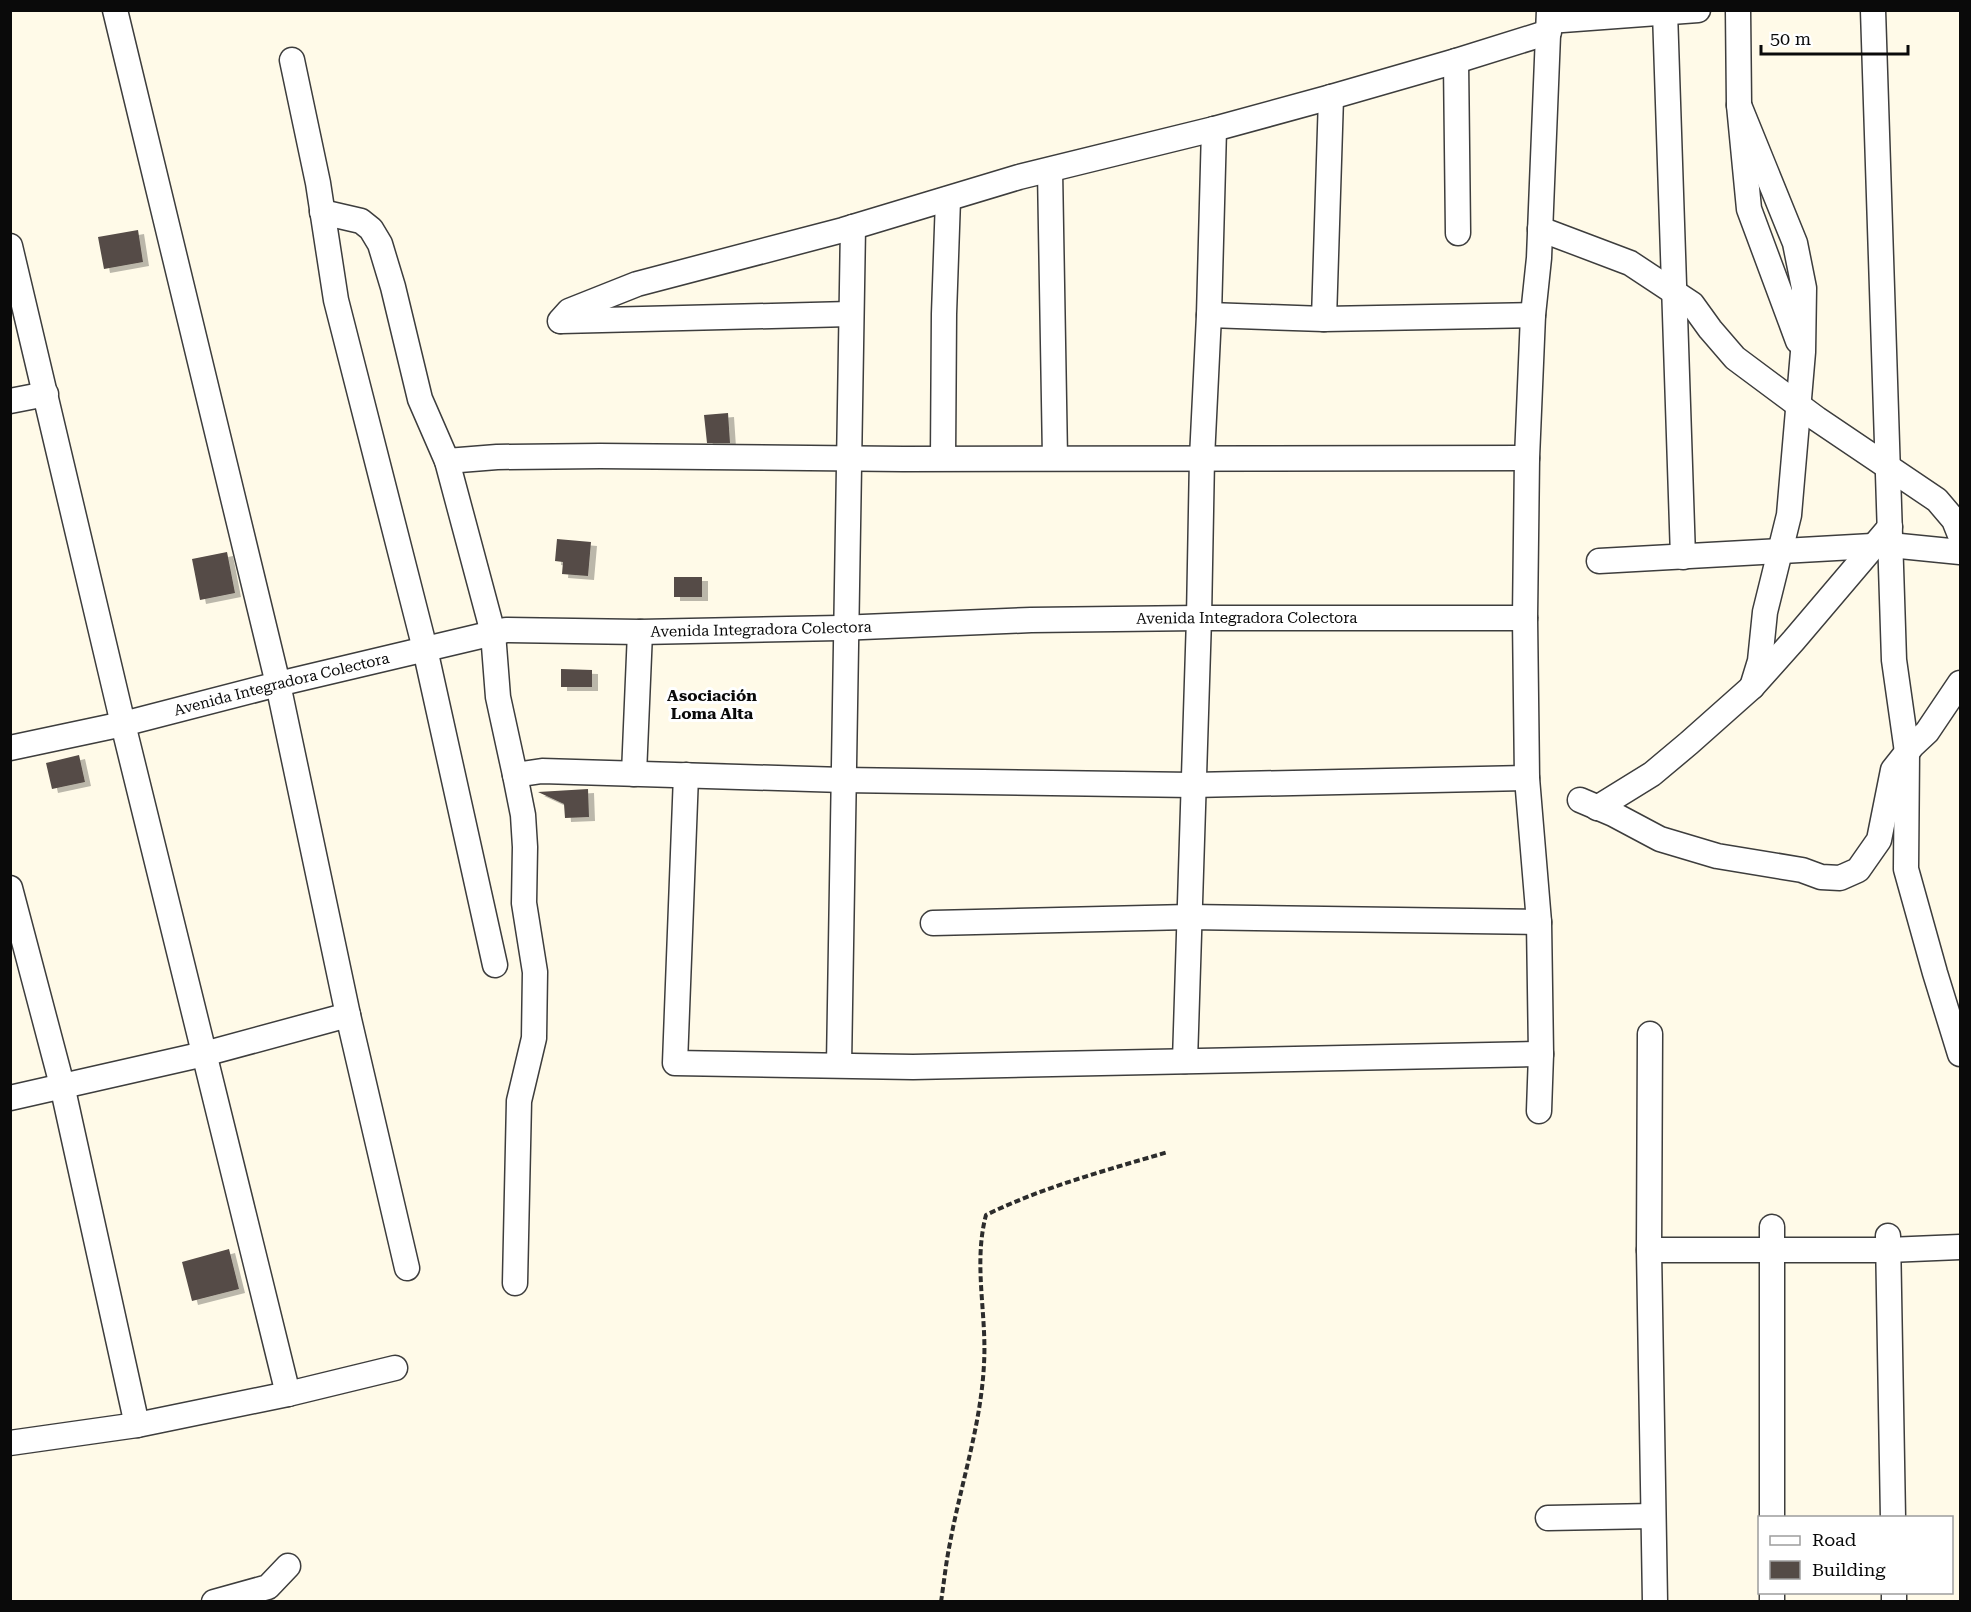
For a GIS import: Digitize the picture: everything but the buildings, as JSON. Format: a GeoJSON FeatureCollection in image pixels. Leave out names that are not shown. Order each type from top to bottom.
{"type":"FeatureCollection","features":[{"type":"Feature","properties":{"kind":"street"},"geometry":{"type":"LineString","coordinates":[[115,10],[278,684],[348,1015],[407,1268]]}},
{"type":"Feature","properties":{"kind":"street"},"geometry":{"type":"LineString","coordinates":[[850,314],[556,321],[569,311],[637,284],[853,227],[1050,170],[1215,129],[1456,61],[1549,21],[1698,10]]}},
{"type":"Feature","properties":{"kind":"street"},"geometry":{"type":"LineString","coordinates":[[1738,10],[1739,105],[1749,209],[1803,352],[1789,515],[1765,612],[1760,661],[1752,687]]}},
{"type":"Feature","properties":{"kind":"street"},"geometry":{"type":"LineString","coordinates":[[1873,10],[1888,467],[1884,540],[1894,660],[1907,752],[1906,869],[1960,1054]]}},
{"type":"Feature","properties":{"kind":"street"},"geometry":{"type":"LineString","coordinates":[[1665,12],[1683,557]]}},
{"type":"Feature","properties":{"kind":"street"},"geometry":{"type":"LineString","coordinates":[[1539,1111],[1541,1054],[1539,922],[1527,778],[1525,618],[1527,458],[1549,21]]}},
{"type":"Feature","properties":{"kind":"street"},"geometry":{"type":"LineString","coordinates":[[292,60],[322,212],[336,300],[424,649],[495,965]]}},
{"type":"Feature","properties":{"kind":"street"},"geometry":{"type":"LineString","coordinates":[[1456,61],[1458,233]]}},
{"type":"Feature","properties":{"kind":"street"},"geometry":{"type":"LineString","coordinates":[[1324,319],[1331,97]]}},
{"type":"Feature","properties":{"kind":"street"},"geometry":{"type":"LineString","coordinates":[[1185,1061],[1202,458],[1215,129]]}},
{"type":"Feature","properties":{"kind":"street"},"geometry":{"type":"LineString","coordinates":[[1050,170],[1055,458]]}},
{"type":"Feature","properties":{"kind":"street"},"geometry":{"type":"LineString","coordinates":[[943,458],[948,199]]}},
{"type":"Feature","properties":{"kind":"street"},"geometry":{"type":"LineString","coordinates":[[322,212],[361,221],[371,229],[380,244],[393,287],[420,399],[447,461],[493,633],[498,697],[523,815],[524,903],[535,972],[534,1038],[519,1101],[515,1283]]}},
{"type":"Feature","properties":{"kind":"street"},"geometry":{"type":"LineString","coordinates":[[839,1065],[853,227]]}},
{"type":"Feature","properties":{"kind":"street"},"geometry":{"type":"LineString","coordinates":[[1540,229],[1630,263],[1692,304],[1735,358],[1797,405],[1937,500],[1954,520],[1960,535]]}},
{"type":"Feature","properties":{"kind":"street"},"geometry":{"type":"LineString","coordinates":[[10,246],[123,724],[288,1394]]}},
{"type":"Feature","properties":{"kind":"street"},"geometry":{"type":"LineString","coordinates":[[1209,315],[1324,319],[1533,315]]}},
{"type":"Feature","properties":{"kind":"street"},"geometry":{"type":"LineString","coordinates":[[10,401],[46,394]]}},
{"type":"Feature","properties":{"kind":"street"},"geometry":{"type":"LineString","coordinates":[[447,461],[497,457],[1527,458]]}},
{"type":"Feature","properties":{"kind":"street"},"geometry":{"type":"LineString","coordinates":[[1884,540],[1752,687],[1652,774],[1589,804],[1660,839],[1717,856],[1802,870],[1821,877],[1840,878],[1858,870],[1879,840],[1893,770],[1907,752],[1928,732],[1960,683]]}},
{"type":"Feature","properties":{"kind":"street"},"geometry":{"type":"LineString","coordinates":[[1599,561],[1781,552],[1884,540],[1960,552]]}},
{"type":"Feature","properties":{"kind":"street","name":"Avenida Integradora Colectora"},"geometry":{"type":"LineString","coordinates":[[10,748],[123,724],[278,684],[506,630],[640,632],[845,628],[1031,620],[1199,618],[1525,618]]}},
{"type":"Feature","properties":{"kind":"street"},"geometry":{"type":"LineString","coordinates":[[634,774],[640,632]]}},
{"type":"Feature","properties":{"kind":"street"},"geometry":{"type":"LineString","coordinates":[[515,775],[542,771],[843,780],[1193,785],[1527,778]]}},
{"type":"Feature","properties":{"kind":"street"},"geometry":{"type":"LineString","coordinates":[[686,775],[675,1063],[913,1067],[1541,1054]]}},
{"type":"Feature","properties":{"kind":"street"},"geometry":{"type":"LineString","coordinates":[[10,888],[62,1085],[137,1425]]}},
{"type":"Feature","properties":{"kind":"street"},"geometry":{"type":"LineString","coordinates":[[933,923],[1190,917],[1539,922]]}},
{"type":"Feature","properties":{"kind":"street"},"geometry":{"type":"LineString","coordinates":[[10,1098],[204,1054],[348,1015]]}},
{"type":"Feature","properties":{"kind":"street"},"geometry":{"type":"LineString","coordinates":[[1650,1034],[1649,1250],[1654,1602]]}},
{"type":"Feature","properties":{"kind":"street"},"geometry":{"type":"LineString","coordinates":[[1649,1250],[1772,1238],[1960,1247]]}},
{"type":"Feature","properties":{"kind":"street"},"geometry":{"type":"LineString","coordinates":[[1772,1238],[1772,1516]]}},
{"type":"Feature","properties":{"kind":"street"},"geometry":{"type":"LineString","coordinates":[[1888,1243],[1893,1516]]}},
{"type":"Feature","properties":{"kind":"street"},"geometry":{"type":"LineString","coordinates":[[10,1443],[137,1425],[288,1394],[395,1368]]}},
{"type":"Feature","properties":{"kind":"street"},"geometry":{"type":"LineString","coordinates":[[1548,1518],[1653,1516]]}},
{"type":"Feature","properties":{"kind":"street"},"geometry":{"type":"LineString","coordinates":[[214,1602],[268,1587],[288,1566]]}},
{"type":"Feature","properties":{"kind":"path"},"geometry":{"type":"LineString","coordinates":[[941,1602],[950,1543],[978,1423],[984,1364],[981,1235],[986,1215],[1004,1206],[1097,1173],[1168,1152]]}},
{"type":"Feature","properties":{"kind":"district","name":"Asociación Loma Alta"},"geometry":{"type":"Point","coordinates":[712,704]}}]}
